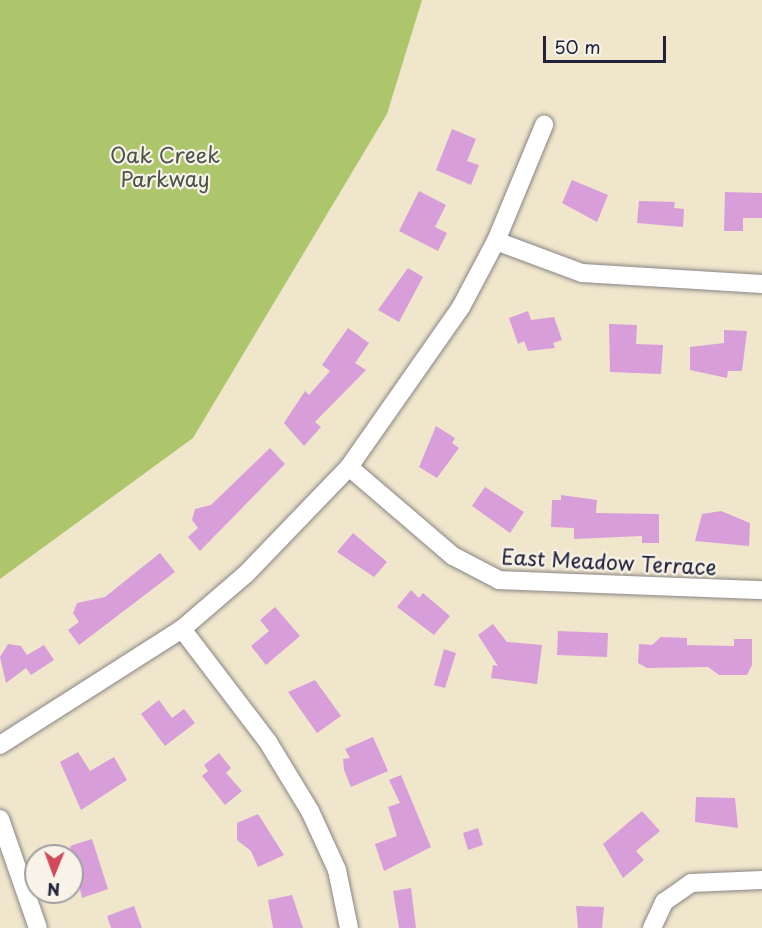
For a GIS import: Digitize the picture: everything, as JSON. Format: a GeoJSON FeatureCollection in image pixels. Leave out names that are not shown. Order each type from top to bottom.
{"type":"FeatureCollection","features":[{"type":"Feature","properties":{"kind":"street"},"geometry":{"type":"LineString","coordinates":[[0,745],[182,628],[246,574],[349,467],[431,354],[496,241],[544,125]]}},
{"type":"Feature","properties":{"kind":"street"},"geometry":{"type":"LineString","coordinates":[[496,241],[582,273],[762,284]]}},
{"type":"Feature","properties":{"kind":"street","name":"East Meadow Terrace"},"geometry":{"type":"LineString","coordinates":[[349,467],[453,556],[499,580],[762,590]]}},
{"type":"Feature","properties":{"kind":"street"},"geometry":{"type":"LineString","coordinates":[[182,628],[268,742],[310,811],[337,870],[349,928]]}},
{"type":"Feature","properties":{"kind":"street"},"geometry":{"type":"LineString","coordinates":[[0,819],[38,928]]}},
{"type":"Feature","properties":{"kind":"street"},"geometry":{"type":"LineString","coordinates":[[652,928],[664,902],[691,883],[762,880]]}},
{"type":"Feature","properties":{"kind":"green space","name":"Oak Creek Parkway"},"geometry":{"type":"Polygon","coordinates":[[[0,0],[422,0],[387,114],[193,438],[0,579],[0,0]]]}},
{"type":"Feature","properties":{"kind":"building"},"geometry":{"type":"Polygon","coordinates":[[[452,129],[476,139],[467,161],[479,165],[471,185],[436,170],[452,129]]]}},
{"type":"Feature","properties":{"kind":"building"},"geometry":{"type":"Polygon","coordinates":[[[572,180],[608,195],[597,222],[562,203],[572,180]]]}},
{"type":"Feature","properties":{"kind":"building"},"geometry":{"type":"Polygon","coordinates":[[[419,191],[446,205],[435,227],[447,233],[438,251],[399,231],[419,191]]]}},
{"type":"Feature","properties":{"kind":"building"},"geometry":{"type":"Polygon","coordinates":[[[725,192],[762,193],[762,218],[743,218],[743,231],[724,231],[725,192]]]}},
{"type":"Feature","properties":{"kind":"building"},"geometry":{"type":"Polygon","coordinates":[[[639,201],[675,202],[674,208],[684,209],[683,227],[637,223],[639,201]]]}},
{"type":"Feature","properties":{"kind":"building"},"geometry":{"type":"Polygon","coordinates":[[[408,268],[423,277],[399,322],[378,310],[408,268]]]}},
{"type":"Feature","properties":{"kind":"building"},"geometry":{"type":"Polygon","coordinates":[[[528,311],[531,320],[554,317],[562,340],[553,343],[555,348],[528,351],[524,341],[518,344],[509,318],[528,311]]]}},
{"type":"Feature","properties":{"kind":"building"},"geometry":{"type":"Polygon","coordinates":[[[609,324],[637,325],[636,344],[663,345],[661,374],[610,372],[609,324]]]}},
{"type":"Feature","properties":{"kind":"building"},"geometry":{"type":"Polygon","coordinates":[[[348,328],[369,343],[355,363],[366,370],[315,422],[321,427],[304,446],[284,423],[305,391],[309,395],[330,371],[322,365],[348,328]]]}},
{"type":"Feature","properties":{"kind":"building"},"geometry":{"type":"Polygon","coordinates":[[[724,330],[747,331],[742,371],[728,371],[727,378],[690,370],[690,347],[724,343],[724,330]]]}},
{"type":"Feature","properties":{"kind":"building"},"geometry":{"type":"Polygon","coordinates":[[[436,426],[455,438],[452,443],[459,448],[437,478],[419,467],[436,426]]]}},
{"type":"Feature","properties":{"kind":"building"},"geometry":{"type":"Polygon","coordinates":[[[270,448],[285,464],[200,551],[188,537],[198,528],[192,520],[195,509],[211,505],[270,448]]]}},
{"type":"Feature","properties":{"kind":"building"},"geometry":{"type":"Polygon","coordinates":[[[485,487],[524,512],[510,533],[472,506],[485,487]]]}},
{"type":"Feature","properties":{"kind":"building"},"geometry":{"type":"Polygon","coordinates":[[[561,495],[597,500],[596,513],[659,514],[659,543],[642,543],[642,536],[574,539],[574,528],[551,527],[552,500],[561,500],[561,495]]]}},
{"type":"Feature","properties":{"kind":"building"},"geometry":{"type":"Polygon","coordinates":[[[721,511],[750,523],[749,546],[695,541],[702,514],[721,511]]]}},
{"type":"Feature","properties":{"kind":"building"},"geometry":{"type":"Polygon","coordinates":[[[353,533],[387,562],[374,577],[337,552],[353,533]]]}},
{"type":"Feature","properties":{"kind":"building"},"geometry":{"type":"Polygon","coordinates":[[[160,553],[175,572],[79,645],[68,630],[79,622],[73,613],[77,603],[105,597],[160,553]]]}},
{"type":"Feature","properties":{"kind":"building"},"geometry":{"type":"Polygon","coordinates":[[[411,590],[419,598],[423,593],[450,616],[434,635],[397,607],[411,590]]]}},
{"type":"Feature","properties":{"kind":"building"},"geometry":{"type":"Polygon","coordinates":[[[275,607],[300,636],[266,665],[251,646],[269,631],[260,620],[275,607]]]}},
{"type":"Feature","properties":{"kind":"building"},"geometry":{"type":"Polygon","coordinates":[[[493,624],[507,642],[542,645],[537,684],[491,678],[493,665],[498,666],[478,635],[493,624]]]}},
{"type":"Feature","properties":{"kind":"building"},"geometry":{"type":"Polygon","coordinates":[[[558,631],[608,633],[607,657],[557,655],[558,631]]]}},
{"type":"Feature","properties":{"kind":"building"},"geometry":{"type":"Polygon","coordinates":[[[661,637],[687,638],[687,645],[734,646],[734,639],[752,639],[752,665],[747,675],[719,675],[708,667],[647,668],[638,663],[639,644],[652,645],[661,637]]]}},
{"type":"Feature","properties":{"kind":"building"},"geometry":{"type":"Polygon","coordinates":[[[8,644],[21,646],[27,655],[44,645],[54,660],[31,675],[26,668],[6,683],[0,657],[8,644]]]}},
{"type":"Feature","properties":{"kind":"building"},"geometry":{"type":"Polygon","coordinates":[[[444,649],[456,653],[445,688],[434,685],[444,649]]]}},
{"type":"Feature","properties":{"kind":"building"},"geometry":{"type":"Polygon","coordinates":[[[315,680],[341,716],[317,733],[288,692],[315,680]]]}},
{"type":"Feature","properties":{"kind":"building"},"geometry":{"type":"Polygon","coordinates":[[[159,700],[172,718],[184,709],[195,723],[165,746],[141,714],[159,700]]]}},
{"type":"Feature","properties":{"kind":"building"},"geometry":{"type":"Polygon","coordinates":[[[373,737],[388,771],[351,787],[344,770],[343,759],[350,758],[345,749],[373,737]]]}},
{"type":"Feature","properties":{"kind":"building"},"geometry":{"type":"Polygon","coordinates":[[[78,752],[90,771],[114,757],[127,780],[81,810],[60,762],[78,752]]]}},
{"type":"Feature","properties":{"kind":"building"},"geometry":{"type":"Polygon","coordinates":[[[219,753],[231,768],[226,773],[242,791],[225,805],[202,776],[208,771],[204,765],[219,753]]]}},
{"type":"Feature","properties":{"kind":"building"},"geometry":{"type":"Polygon","coordinates":[[[401,775],[431,847],[384,871],[375,844],[397,836],[388,807],[400,803],[389,780],[401,775]]]}},
{"type":"Feature","properties":{"kind":"building"},"geometry":{"type":"Polygon","coordinates":[[[696,797],[735,798],[738,828],[695,822],[696,797]]]}},
{"type":"Feature","properties":{"kind":"building"},"geometry":{"type":"Polygon","coordinates":[[[642,811],[660,831],[636,851],[644,860],[623,878],[603,844],[642,811]]]}},
{"type":"Feature","properties":{"kind":"building"},"geometry":{"type":"Polygon","coordinates":[[[258,814],[284,855],[258,867],[251,851],[237,840],[237,823],[258,814]]]}},
{"type":"Feature","properties":{"kind":"building"},"geometry":{"type":"Polygon","coordinates":[[[478,828],[483,845],[468,850],[463,833],[478,828]]]}},
{"type":"Feature","properties":{"kind":"building"},"geometry":{"type":"Polygon","coordinates":[[[92,839],[108,889],[84,897],[84,844],[76,844],[92,839]]]}},
{"type":"Feature","properties":{"kind":"building"},"geometry":{"type":"Polygon","coordinates":[[[411,888],[416,928],[399,928],[393,891],[411,888]]]}},
{"type":"Feature","properties":{"kind":"building"},"geometry":{"type":"Polygon","coordinates":[[[292,895],[303,928],[273,928],[268,900],[292,895]]]}},
{"type":"Feature","properties":{"kind":"building"},"geometry":{"type":"Polygon","coordinates":[[[134,906],[142,928],[111,928],[107,916],[134,906]]]}},
{"type":"Feature","properties":{"kind":"building"},"geometry":{"type":"Polygon","coordinates":[[[576,906],[604,907],[602,928],[578,928],[576,906]]]}}]}
